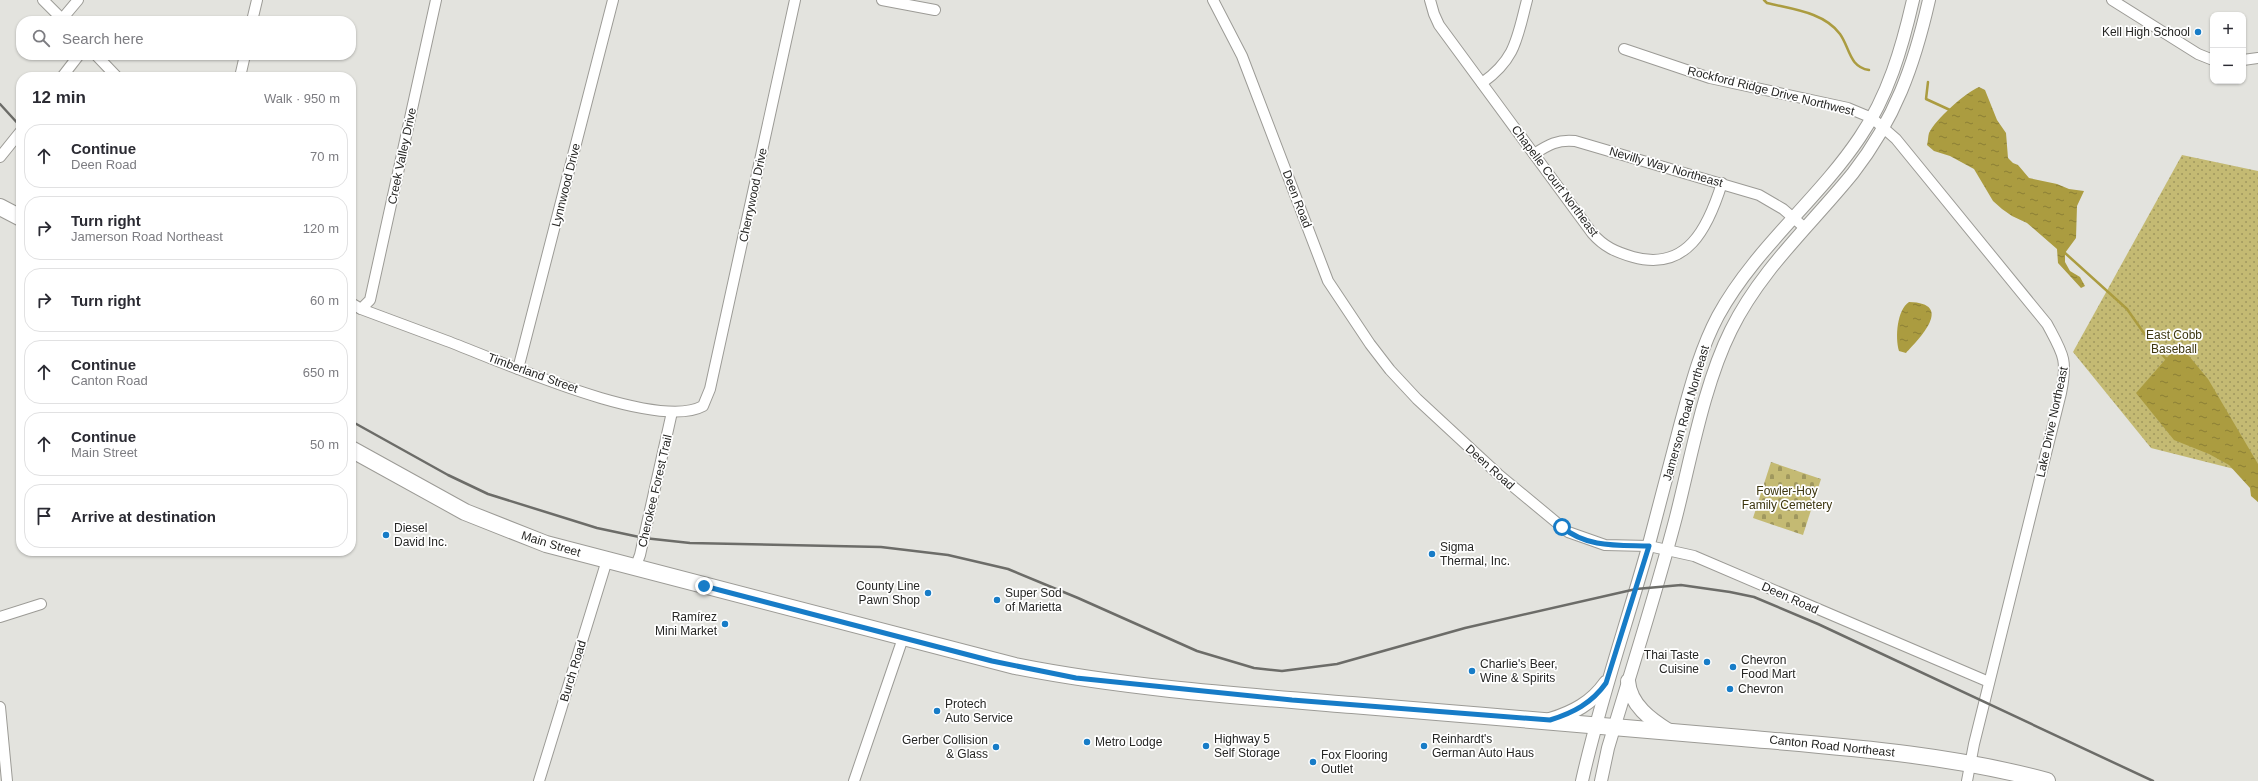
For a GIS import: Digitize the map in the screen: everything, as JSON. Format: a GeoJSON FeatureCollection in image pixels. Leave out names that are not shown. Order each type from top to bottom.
{"type":"FeatureCollection","features":[{"type":"Feature","properties":{"kind":"main road"},"geometry":{"type":"LineString","coordinates":[[0,207],[16,215]]}},
{"type":"Feature","properties":{"kind":"main road","name":"Main Street"},"geometry":{"type":"LineString","coordinates":[[356,452],[465,512],[546,544],[903,638]]}},
{"type":"Feature","properties":{"kind":"main road","name":"Canton Road Northeast"},"geometry":{"type":"LineString","coordinates":[[903,638],[1015,666],[1076,678],[1285,700],[1550,720],[1861,749],[1970,762],[2047,781]]}},
{"type":"Feature","properties":{"kind":"main road"},"geometry":{"type":"LineString","coordinates":[[1628,681],[1631,695],[1642,711],[1669,731]]}},
{"type":"Feature","properties":{"kind":"main road"},"geometry":{"type":"LineString","coordinates":[[1550,720],[1582,707],[1601,691],[1606,683]]}},
{"type":"Feature","properties":{"kind":"street"},"geometry":{"type":"LineString","coordinates":[[43,0],[59,16]]}},
{"type":"Feature","properties":{"kind":"street"},"geometry":{"type":"LineString","coordinates":[[66,16],[78,0]]}},
{"type":"Feature","properties":{"kind":"street"},"geometry":{"type":"LineString","coordinates":[[253,16],[257,0]]}},
{"type":"Feature","properties":{"kind":"street","name":"Creek Valley Drive"},"geometry":{"type":"LineString","coordinates":[[362,309],[370,300],[436,0]]}},
{"type":"Feature","properties":{"kind":"street","name":"Lynnwood Drive"},"geometry":{"type":"LineString","coordinates":[[518,369],[613,0]]}},
{"type":"Feature","properties":{"kind":"street","name":"Cherrywood Drive"},"geometry":{"type":"LineString","coordinates":[[710,389],[795,0]]}},
{"type":"Feature","properties":{"kind":"street"},"geometry":{"type":"LineString","coordinates":[[882,0],[935,10]]}},
{"type":"Feature","properties":{"kind":"street","name":"Deen Road"},"geometry":{"type":"LineString","coordinates":[[1213,0],[1242,56],[1328,281],[1370,344],[1417,399],[1498,474],[1568,532],[1580,538],[1604,545],[1649,546],[1694,556],[1989,682]]}},
{"type":"Feature","properties":{"kind":"street","name":"Chapelle Court Northeast"},"geometry":{"type":"LineString","coordinates":[[1430,0],[1439,25],[1599,242],[1618,252],[1644,260],[1665,260],[1682,253],[1690,246],[1708,216],[1722,183]]}},
{"type":"Feature","properties":{"kind":"street"},"geometry":{"type":"LineString","coordinates":[[1482,83],[1497,72],[1510,57],[1527,0]]}},
{"type":"Feature","properties":{"kind":"street","name":"Jamerson Road Northeast"},"geometry":{"type":"LineString","coordinates":[[1582,781],[1606,683],[1649,546],[1694,374],[1705,342],[1719,314],[1739,282],[1793,217],[1840,164],[1872,118],[1898,58],[1913,0]]}},
{"type":"Feature","properties":{"kind":"street","name":"Jamerson Road Northeast"},"geometry":{"type":"LineString","coordinates":[[1601,781],[1615,726],[1667,550],[1711,382],[1722,349],[1741,310],[1758,284],[1853,172],[1884,128],[1913,63],[1929,0]]}},
{"type":"Feature","properties":{"kind":"street"},"geometry":{"type":"LineString","coordinates":[[2112,0],[2198,54],[2210,59]]}},
{"type":"Feature","properties":{"kind":"street","name":"Rockford Ridge Drive Northwest"},"geometry":{"type":"LineString","coordinates":[[1624,49],[1710,78],[1848,108],[1872,118]]}},
{"type":"Feature","properties":{"kind":"street"},"geometry":{"type":"LineString","coordinates":[[2246,60],[2258,58]]}},
{"type":"Feature","properties":{"kind":"street"},"geometry":{"type":"LineString","coordinates":[[66,72],[75,60]]}},
{"type":"Feature","properties":{"kind":"street"},"geometry":{"type":"LineString","coordinates":[[101,60],[112,72]]}},
{"type":"Feature","properties":{"kind":"street"},"geometry":{"type":"LineString","coordinates":[[241,72],[244,60]]}},
{"type":"Feature","properties":{"kind":"street","name":"Lake Drive Northeast"},"geometry":{"type":"LineString","coordinates":[[1872,118],[1896,139],[1917,163],[2030,302],[2047,324],[2065,360],[2061,392],[2040,482],[1989,682],[1967,781]]}},
{"type":"Feature","properties":{"kind":"street"},"geometry":{"type":"LineString","coordinates":[[0,157],[16,137]]}},
{"type":"Feature","properties":{"kind":"street","name":"Nevilly Way Northeast"},"geometry":{"type":"LineString","coordinates":[[1534,154],[1552,143],[1560,141],[1575,141],[1759,195],[1793,217],[1805,228]]}},
{"type":"Feature","properties":{"kind":"street","name":"Timberland Street"},"geometry":{"type":"LineString","coordinates":[[356,306],[518,369],[621,403],[672,412],[696,410],[704,406],[710,389]]}},
{"type":"Feature","properties":{"kind":"street","name":"Cherokee Forest Trail"},"geometry":{"type":"LineString","coordinates":[[635,568],[640,554],[672,412]]}},
{"type":"Feature","properties":{"kind":"street","name":"Burch Road"},"geometry":{"type":"LineString","coordinates":[[539,781],[607,560]]}},
{"type":"Feature","properties":{"kind":"street"},"geometry":{"type":"LineString","coordinates":[[0,617],[41,604]]}},
{"type":"Feature","properties":{"kind":"street"},"geometry":{"type":"LineString","coordinates":[[854,781],[903,638]]}},
{"type":"Feature","properties":{"kind":"street"},"geometry":{"type":"LineString","coordinates":[[0,707],[7,781]]}},
{"type":"Feature","properties":{"kind":"green space","name":"East Cobb Baseball"},"geometry":{"type":"Polygon","coordinates":[[[2182,155],[2258,171],[2258,475],[2151,448],[2073,352],[2182,155]]]}},
{"type":"Feature","properties":{"kind":"green space","name":"Fowler-Hoy Family Cemetery"},"geometry":{"type":"Polygon","coordinates":[[[1771,462],[1821,479],[1803,535],[1753,518],[1771,462]]]}},
{"type":"Feature","properties":{"kind":"water"},"geometry":{"type":"Polygon","coordinates":[[[1979,87],[1985,90],[1997,120],[2006,133],[2008,158],[2013,163],[2018,165],[2029,178],[2057,184],[2069,189],[2084,191],[2077,206],[2076,238],[2065,253],[2065,262],[2070,271],[2080,277],[2085,286],[2081,288],[2058,263],[2057,249],[2027,223],[2012,216],[1993,201],[1974,169],[1950,156],[1934,151],[1927,145],[1929,133],[1932,127],[1959,100],[1979,87]]]}},
{"type":"Feature","properties":{"kind":"water"},"geometry":{"type":"Polygon","coordinates":[[[1909,302],[1923,304],[1930,308],[1932,315],[1930,323],[1925,331],[1906,353],[1899,351],[1897,331],[1902,311],[1909,302]]]}},
{"type":"Feature","properties":{"kind":"water"},"geometry":{"type":"Polygon","coordinates":[[[2179,344],[2208,379],[2258,464],[2258,502],[2251,496],[2250,488],[2229,465],[2209,454],[2174,440],[2136,393],[2179,344]]]}},
{"type":"Feature","properties":{"kind":"waterway"},"geometry":{"type":"LineString","coordinates":[[1764,0],[1767,3],[1806,12],[1825,21],[1840,34],[1857,65],[1869,70]]}},
{"type":"Feature","properties":{"kind":"waterway"},"geometry":{"type":"LineString","coordinates":[[1928,82],[1926,99],[1950,110]]}},
{"type":"Feature","properties":{"kind":"waterway"},"geometry":{"type":"LineString","coordinates":[[2065,253],[2127,309],[2148,339],[2168,361]]}},
{"type":"Feature","properties":{"kind":"railway"},"geometry":{"type":"LineString","coordinates":[[0,104],[16,122]]}},
{"type":"Feature","properties":{"kind":"railway"},"geometry":{"type":"LineString","coordinates":[[356,424],[448,475],[488,494],[597,528],[644,538],[690,543],[881,547],[948,555],[1008,569],[1078,598],[1197,651],[1254,668],[1282,671],[1337,664],[1465,628],[1636,589],[1681,585],[1730,592],[1754,597],[1818,624],[2153,781]]}},
{"type":"Feature","properties":{"kind":"place","name":"Kell High School"},"geometry":{"type":"Point","coordinates":[2198,32]}},
{"type":"Feature","properties":{"kind":"place","name":"Diesel David Inc."},"geometry":{"type":"Point","coordinates":[386,535]}},
{"type":"Feature","properties":{"kind":"place","name":"Sigma Thermal, Inc."},"geometry":{"type":"Point","coordinates":[1432,554]}},
{"type":"Feature","properties":{"kind":"place","name":"County Line Pawn Shop"},"geometry":{"type":"Point","coordinates":[928,593]}},
{"type":"Feature","properties":{"kind":"place","name":"Super Sod of Marietta"},"geometry":{"type":"Point","coordinates":[997,600]}},
{"type":"Feature","properties":{"kind":"place","name":"Ramírez Mini Market"},"geometry":{"type":"Point","coordinates":[725,624]}},
{"type":"Feature","properties":{"kind":"place","name":"Thai Taste Cuisine"},"geometry":{"type":"Point","coordinates":[1707,662]}},
{"type":"Feature","properties":{"kind":"place","name":"Chevron Food Mart"},"geometry":{"type":"Point","coordinates":[1733,667]}},
{"type":"Feature","properties":{"kind":"place","name":"Charlie's Beer, Wine & Spirits"},"geometry":{"type":"Point","coordinates":[1472,671]}},
{"type":"Feature","properties":{"kind":"place","name":"Chevron"},"geometry":{"type":"Point","coordinates":[1730,689]}},
{"type":"Feature","properties":{"kind":"place","name":"Protech Auto Service"},"geometry":{"type":"Point","coordinates":[937,711]}},
{"type":"Feature","properties":{"kind":"place","name":"Metro Lodge"},"geometry":{"type":"Point","coordinates":[1087,742]}},
{"type":"Feature","properties":{"kind":"place","name":"Highway 5 Self Storage"},"geometry":{"type":"Point","coordinates":[1206,746]}},
{"type":"Feature","properties":{"kind":"place","name":"Reinhardt's German Auto Haus"},"geometry":{"type":"Point","coordinates":[1424,746]}},
{"type":"Feature","properties":{"kind":"place","name":"Gerber Collision & Glass"},"geometry":{"type":"Point","coordinates":[996,747]}},
{"type":"Feature","properties":{"kind":"place","name":"Fox Flooring Outlet"},"geometry":{"type":"Point","coordinates":[1313,762]}},
{"type":"Feature","properties":{"kind":"route"},"geometry":{"type":"LineString","coordinates":[[704,586],[992,661],[1076,678],[1197,692],[1426,712],[1550,720],[1582,707],[1601,691],[1606,683],[1649,546],[1604,545],[1580,538],[1562,527]]}}]}
